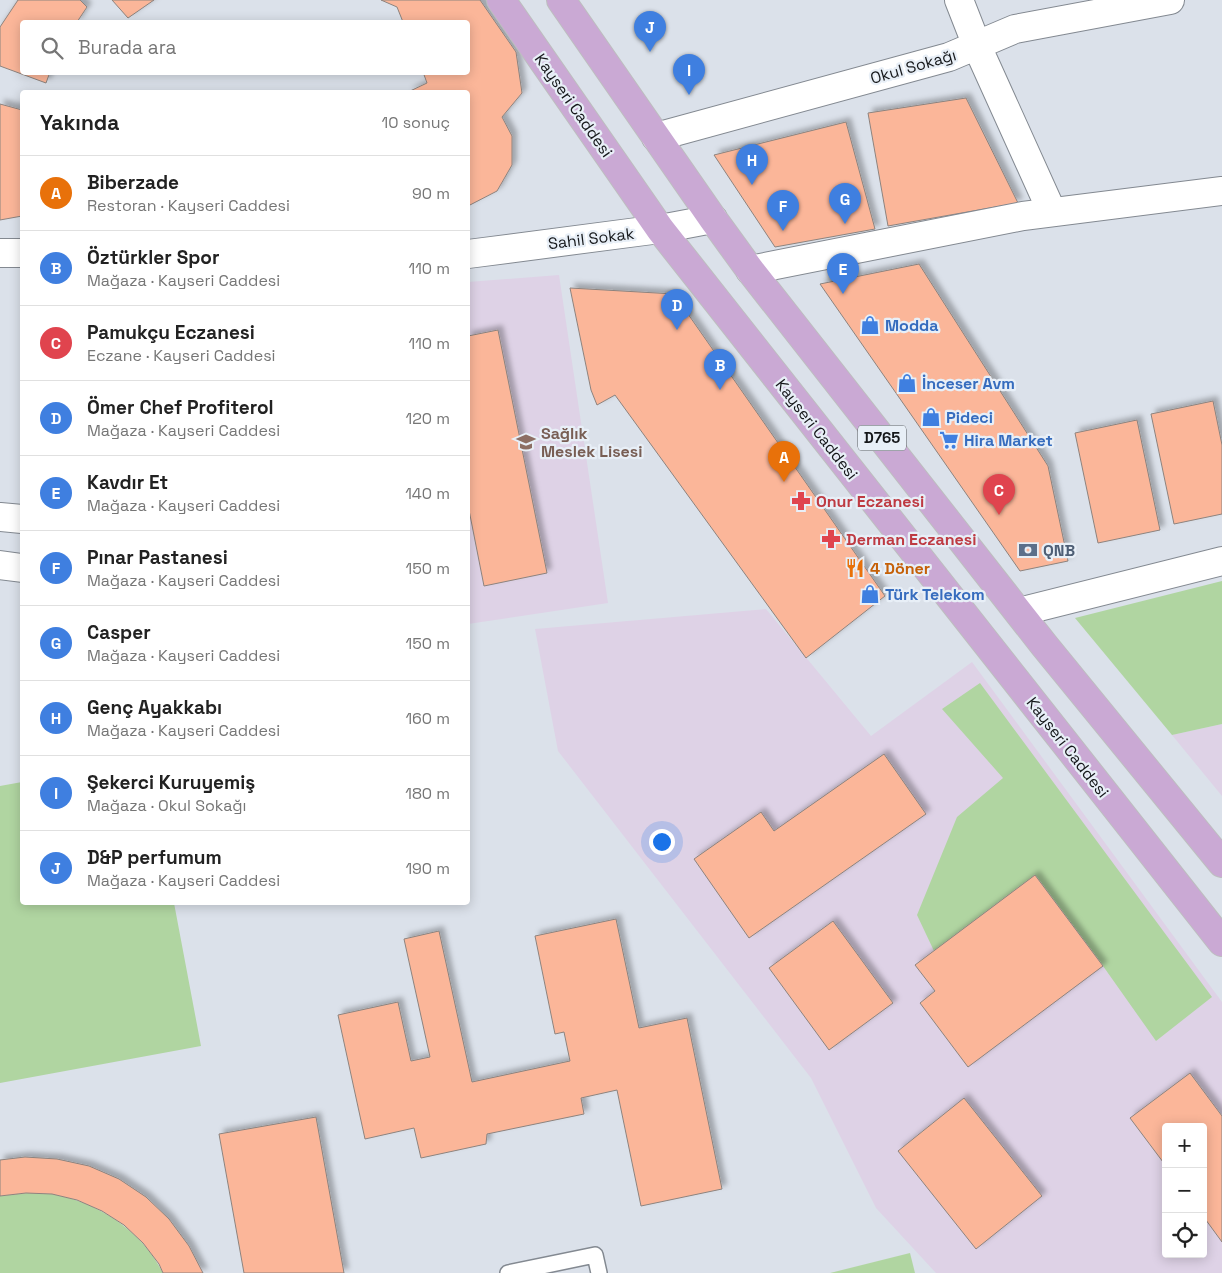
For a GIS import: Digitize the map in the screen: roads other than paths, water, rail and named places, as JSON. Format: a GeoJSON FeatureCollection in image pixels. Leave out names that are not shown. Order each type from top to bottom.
{"type":"FeatureCollection","features":[{"type":"Feature","properties":{"kind":"main road","name":"Kayseri Caddesi"},"geometry":{"type":"LineString","coordinates":[[501,0],[660,229],[1222,942]]}},
{"type":"Feature","properties":{"kind":"main road","name":"D765"},"geometry":{"type":"LineString","coordinates":[[560,0],[750,270],[1044,645],[1222,863]]}},
{"type":"Feature","properties":{"kind":"street"},"geometry":{"type":"LineString","coordinates":[[959,0],[976,46],[1052,212]]}},
{"type":"Feature","properties":{"kind":"street","name":"Okul Sokağı"},"geometry":{"type":"LineString","coordinates":[[656,137],[949,57],[1015,29],[1170,0]]}},
{"type":"Feature","properties":{"kind":"street"},"geometry":{"type":"LineString","coordinates":[[750,270],[1023,216],[1222,191]]}},
{"type":"Feature","properties":{"kind":"street","name":"Sahil Sokak"},"geometry":{"type":"LineString","coordinates":[[470,254],[660,229],[713,220]]}},
{"type":"Feature","properties":{"kind":"street"},"geometry":{"type":"LineString","coordinates":[[0,253],[20,253]]}},
{"type":"Feature","properties":{"kind":"street"},"geometry":{"type":"LineString","coordinates":[[0,517],[20,519]]}},
{"type":"Feature","properties":{"kind":"street"},"geometry":{"type":"LineString","coordinates":[[1019,612],[1222,561]]}},
{"type":"Feature","properties":{"kind":"street"},"geometry":{"type":"LineString","coordinates":[[0,565],[20,568]]}},
{"type":"Feature","properties":{"kind":"lane"},"geometry":{"type":"LineString","coordinates":[[508,1273],[595,1255],[599,1273]]}},
{"type":"Feature","properties":{"kind":"place","name":"D&P perfumum"},"geometry":{"type":"Point","coordinates":[650,52]}},
{"type":"Feature","properties":{"kind":"place","name":"Şekerci Kuruyemiş"},"geometry":{"type":"Point","coordinates":[689,95]}},
{"type":"Feature","properties":{"kind":"place","name":"Genç Ayakkabı"},"geometry":{"type":"Point","coordinates":[752,185]}},
{"type":"Feature","properties":{"kind":"place","name":"Casper"},"geometry":{"type":"Point","coordinates":[845,224]}},
{"type":"Feature","properties":{"kind":"place","name":"Pınar Pastanesi"},"geometry":{"type":"Point","coordinates":[783,231]}},
{"type":"Feature","properties":{"kind":"place","name":"Kavdır Et"},"geometry":{"type":"Point","coordinates":[843,294]}},
{"type":"Feature","properties":{"kind":"place","name":"Modda"},"geometry":{"type":"Point","coordinates":[870,325]}},
{"type":"Feature","properties":{"kind":"place","name":"Ömer Chef Profiterol"},"geometry":{"type":"Point","coordinates":[677,330]}},
{"type":"Feature","properties":{"kind":"place","name":"İnceser Avm"},"geometry":{"type":"Point","coordinates":[907,383]}},
{"type":"Feature","properties":{"kind":"place","name":"Öztürkler Spor"},"geometry":{"type":"Point","coordinates":[720,390]}},
{"type":"Feature","properties":{"kind":"place","name":"Pideci"},"geometry":{"type":"Point","coordinates":[931,417]}},
{"type":"Feature","properties":{"kind":"place","name":"Hira Market"},"geometry":{"type":"Point","coordinates":[949,440]}},
{"type":"Feature","properties":{"kind":"place","name":"Sağlık Meslek Lisesi"},"geometry":{"type":"Point","coordinates":[526,442]}},
{"type":"Feature","properties":{"kind":"place","name":"Biberzade"},"geometry":{"type":"Point","coordinates":[784,482]}},
{"type":"Feature","properties":{"kind":"place","name":"Onur Eczanesi"},"geometry":{"type":"Point","coordinates":[801,501]}},
{"type":"Feature","properties":{"kind":"place","name":"Pamukçu Eczanesi"},"geometry":{"type":"Point","coordinates":[999,515]}},
{"type":"Feature","properties":{"kind":"place","name":"Derman Eczanesi"},"geometry":{"type":"Point","coordinates":[831,539]}},
{"type":"Feature","properties":{"kind":"place","name":"QNB"},"geometry":{"type":"Point","coordinates":[1028,550]}},
{"type":"Feature","properties":{"kind":"place","name":"4 Döner"},"geometry":{"type":"Point","coordinates":[855,568]}},
{"type":"Feature","properties":{"kind":"place","name":"Türk Telekom"},"geometry":{"type":"Point","coordinates":[870,594]}}]}
